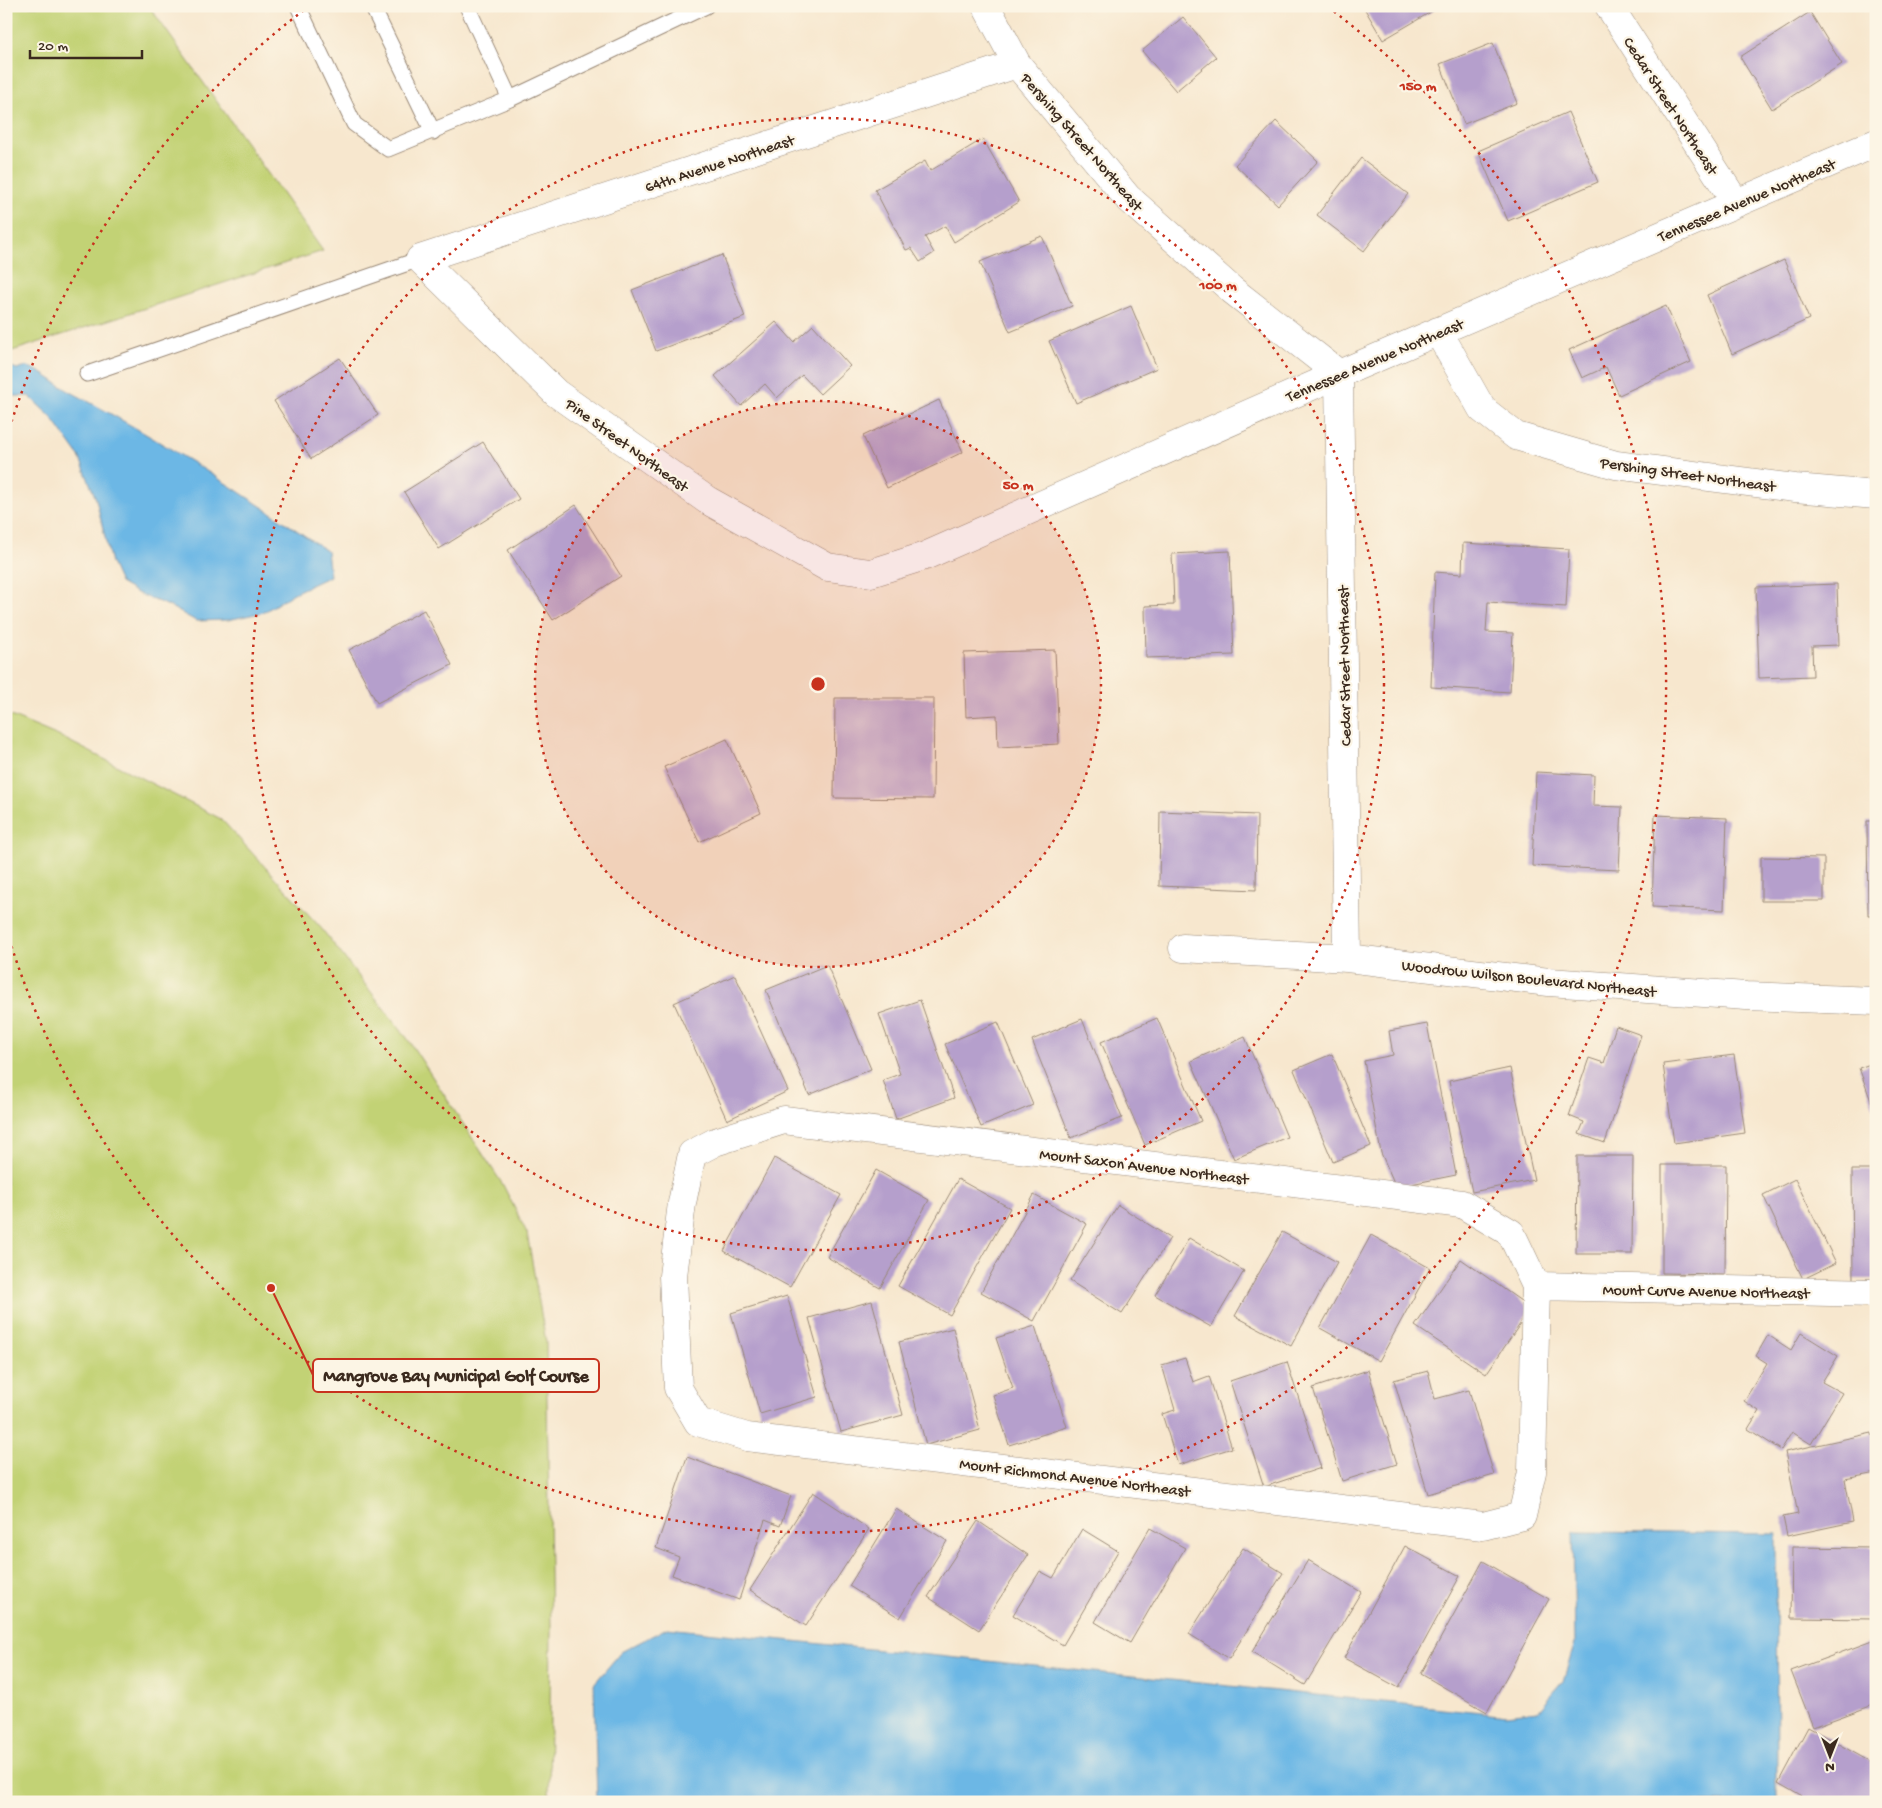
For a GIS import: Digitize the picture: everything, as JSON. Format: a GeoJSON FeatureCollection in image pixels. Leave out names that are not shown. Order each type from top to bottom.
{"type":"FeatureCollection","features":[{"type":"Feature","properties":{"kind":"street","name":"Pershing Street Northeast"},"geometry":{"type":"LineString","coordinates":[[986,6],[1017,64],[1127,197],[1232,290],[1338,374]]}},
{"type":"Feature","properties":{"kind":"street","name":"Cedar Street Northeast"},"geometry":{"type":"LineString","coordinates":[[1608,6],[1736,203]]}},
{"type":"Feature","properties":{"kind":"street","name":"64th Avenue Northeast"},"geometry":{"type":"LineString","coordinates":[[420,259],[1017,64]]}},
{"type":"Feature","properties":{"kind":"street","name":"Tennessee Avenue Northeast"},"geometry":{"type":"LineString","coordinates":[[871,573],[925,556],[1338,374],[1876,142]]}},
{"type":"Feature","properties":{"kind":"street","name":"Pine Street Northeast"},"geometry":{"type":"LineString","coordinates":[[420,259],[556,393],[707,500],[827,568],[871,573]]}},
{"type":"Feature","properties":{"kind":"street","name":"Pershing Street Northeast"},"geometry":{"type":"LineString","coordinates":[[1438,331],[1482,409],[1516,436],[1616,465],[1795,488],[1876,495]]}},
{"type":"Feature","properties":{"kind":"street","name":"Cedar Street Northeast"},"geometry":{"type":"LineString","coordinates":[[1338,374],[1348,958]]}},
{"type":"Feature","properties":{"kind":"street","name":"Woodrow Wilson Boulevard Northeast"},"geometry":{"type":"LineString","coordinates":[[1182,948],[1348,958],[1549,982],[1746,996],[1876,1000]]}},
{"type":"Feature","properties":{"kind":"street","name":"Mount Saxon Avenue Northeast"},"geometry":{"type":"LineString","coordinates":[[715,1142],[784,1120],[1462,1204],[1511,1233],[1536,1286]]}},
{"type":"Feature","properties":{"kind":"street","name":"Mount Richmond Avenue Northeast"},"geometry":{"type":"LineString","coordinates":[[715,1142],[692,1154],[682,1203],[673,1276],[678,1388],[698,1422],[747,1437],[1483,1526],[1522,1516],[1532,1472],[1536,1286]]}},
{"type":"Feature","properties":{"kind":"street","name":"Mount Curve Avenue Northeast"},"geometry":{"type":"LineString","coordinates":[[1536,1286],[1876,1293]]}},
{"type":"Feature","properties":{"kind":"lane"},"geometry":{"type":"LineString","coordinates":[[298,6],[354,124],[388,150],[510,99],[706,6]]}},
{"type":"Feature","properties":{"kind":"lane"},"geometry":{"type":"LineString","coordinates":[[372,6],[433,132]]}},
{"type":"Feature","properties":{"kind":"lane"},"geometry":{"type":"LineString","coordinates":[[467,6],[510,99]]}},
{"type":"Feature","properties":{"kind":"lane"},"geometry":{"type":"LineString","coordinates":[[87,374],[420,259]]}},
{"type":"Feature","properties":{"kind":"green space"},"geometry":{"type":"Polygon","coordinates":[[[6,6],[149,6],[323,251],[12,351],[6,343],[6,6]]]}},
{"type":"Feature","properties":{"kind":"green space"},"geometry":{"type":"Polygon","coordinates":[[[6,714],[63,738],[221,819],[321,928],[407,1038],[503,1185],[527,1233],[546,1342],[551,1628],[549,1802],[6,1802],[6,714]]]}},
{"type":"Feature","properties":{"kind":"water"},"geometry":{"type":"Polygon","coordinates":[[[6,365],[17,369],[24,367],[33,368],[233,488],[327,551],[330,576],[294,593],[264,612],[228,620],[196,621],[120,583],[111,563],[96,499],[79,456],[52,418],[29,396],[6,396],[6,365]]]}},
{"type":"Feature","properties":{"kind":"water"},"geometry":{"type":"Polygon","coordinates":[[[1573,1532],[1776,1534],[1777,1802],[597,1802],[594,1684],[621,1652],[667,1628],[1507,1715],[1538,1711],[1563,1681],[1575,1643],[1573,1532]]]}},
{"type":"Feature","properties":{"kind":"building"},"geometry":{"type":"Polygon","coordinates":[[[1363,6],[1441,6],[1383,40],[1363,6]]]}},
{"type":"Feature","properties":{"kind":"building"},"geometry":{"type":"Polygon","coordinates":[[[1810,12],[1842,64],[1772,109],[1740,57],[1810,12]]]}},
{"type":"Feature","properties":{"kind":"building"},"geometry":{"type":"Polygon","coordinates":[[[1183,17],[1216,57],[1176,91],[1142,51],[1183,17]]]}},
{"type":"Feature","properties":{"kind":"building"},"geometry":{"type":"Polygon","coordinates":[[[1493,43],[1517,103],[1464,124],[1440,64],[1493,43]]]}},
{"type":"Feature","properties":{"kind":"building"},"geometry":{"type":"Polygon","coordinates":[[[1568,112],[1598,182],[1508,221],[1478,151],[1568,112]]]}},
{"type":"Feature","properties":{"kind":"building"},"geometry":{"type":"Polygon","coordinates":[[[1276,121],[1318,161],[1278,205],[1235,165],[1276,121]]]}},
{"type":"Feature","properties":{"kind":"building"},"geometry":{"type":"Polygon","coordinates":[[[983,139],[1019,202],[954,242],[945,226],[925,237],[934,253],[920,262],[911,248],[906,250],[875,190],[925,161],[930,171],[983,139]]]}},
{"type":"Feature","properties":{"kind":"building"},"geometry":{"type":"Polygon","coordinates":[[[1361,158],[1408,194],[1364,251],[1317,215],[1361,158]]]}},
{"type":"Feature","properties":{"kind":"building"},"geometry":{"type":"Polygon","coordinates":[[[1042,236],[1072,306],[1010,332],[980,262],[1042,236]]]}},
{"type":"Feature","properties":{"kind":"building"},"geometry":{"type":"Polygon","coordinates":[[[722,255],[745,317],[656,351],[632,290],[722,255]]]}},
{"type":"Feature","properties":{"kind":"building"},"geometry":{"type":"Polygon","coordinates":[[[1784,260],[1809,319],[1732,354],[1707,295],[1784,260]]]}},
{"type":"Feature","properties":{"kind":"building"},"geometry":{"type":"Polygon","coordinates":[[[1131,306],[1157,368],[1076,403],[1049,341],[1131,306]]]}},
{"type":"Feature","properties":{"kind":"building"},"geometry":{"type":"Polygon","coordinates":[[[1666,306],[1691,362],[1619,395],[1606,367],[1582,378],[1569,350],[1666,306]]]}},
{"type":"Feature","properties":{"kind":"building"},"geometry":{"type":"Polygon","coordinates":[[[776,322],[794,342],[813,325],[850,366],[820,394],[802,375],[777,398],[765,384],[741,406],[715,376],[776,322]]]}},
{"type":"Feature","properties":{"kind":"building"},"geometry":{"type":"Polygon","coordinates":[[[340,358],[378,415],[311,459],[274,401],[340,358]]]}},
{"type":"Feature","properties":{"kind":"building"},"geometry":{"type":"Polygon","coordinates":[[[939,400],[963,452],[887,488],[863,436],[939,400]]]}},
{"type":"Feature","properties":{"kind":"building"},"geometry":{"type":"Polygon","coordinates":[[[483,442],[519,499],[439,549],[404,492],[483,442]]]}},
{"type":"Feature","properties":{"kind":"building"},"geometry":{"type":"Polygon","coordinates":[[[576,505],[621,576],[553,620],[508,550],[576,505]]]}},
{"type":"Feature","properties":{"kind":"building"},"geometry":{"type":"Polygon","coordinates":[[[1463,543],[1569,549],[1566,607],[1488,602],[1486,632],[1513,633],[1510,692],[1431,687],[1435,572],[1462,574],[1463,543]]]}},
{"type":"Feature","properties":{"kind":"building"},"geometry":{"type":"Polygon","coordinates":[[[1230,551],[1234,655],[1146,658],[1145,606],[1174,605],[1172,554],[1230,551]]]}},
{"type":"Feature","properties":{"kind":"building"},"geometry":{"type":"Polygon","coordinates":[[[1837,584],[1839,645],[1812,646],[1813,676],[1759,678],[1756,587],[1837,584]]]}},
{"type":"Feature","properties":{"kind":"building"},"geometry":{"type":"Polygon","coordinates":[[[424,610],[452,665],[377,703],[349,650],[424,610]]]}},
{"type":"Feature","properties":{"kind":"building"},"geometry":{"type":"Polygon","coordinates":[[[1055,650],[1059,744],[998,747],[997,715],[966,717],[964,653],[1055,650]]]}},
{"type":"Feature","properties":{"kind":"building"},"geometry":{"type":"Polygon","coordinates":[[[835,698],[934,698],[933,799],[834,798],[835,698]]]}},
{"type":"Feature","properties":{"kind":"building"},"geometry":{"type":"Polygon","coordinates":[[[727,739],[761,813],[699,842],[664,767],[727,739]]]}},
{"type":"Feature","properties":{"kind":"building"},"geometry":{"type":"Polygon","coordinates":[[[1536,772],[1594,775],[1593,806],[1622,807],[1619,870],[1532,866],[1536,772]]]}},
{"type":"Feature","properties":{"kind":"building"},"geometry":{"type":"Polygon","coordinates":[[[1160,811],[1257,815],[1256,890],[1159,886],[1160,811]]]}},
{"type":"Feature","properties":{"kind":"building"},"geometry":{"type":"Polygon","coordinates":[[[1655,815],[1727,818],[1724,910],[1652,907],[1655,815]]]}},
{"type":"Feature","properties":{"kind":"building"},"geometry":{"type":"Polygon","coordinates":[[[1867,821],[1876,821],[1876,915],[1868,915],[1867,821]]]}},
{"type":"Feature","properties":{"kind":"building"},"geometry":{"type":"Polygon","coordinates":[[[1761,857],[1824,858],[1824,901],[1761,901],[1761,857]]]}},
{"type":"Feature","properties":{"kind":"building"},"geometry":{"type":"Polygon","coordinates":[[[827,965],[871,1069],[809,1095],[766,990],[827,965]]]}},
{"type":"Feature","properties":{"kind":"building"},"geometry":{"type":"Polygon","coordinates":[[[735,975],[788,1091],[727,1120],[674,1003],[735,975]]]}},
{"type":"Feature","properties":{"kind":"building"},"geometry":{"type":"Polygon","coordinates":[[[920,1000],[954,1098],[896,1119],[883,1080],[900,1074],[879,1014],[920,1000]]]}},
{"type":"Feature","properties":{"kind":"building"},"geometry":{"type":"Polygon","coordinates":[[[1157,1018],[1201,1121],[1145,1145],[1101,1042],[1157,1018]]]}},
{"type":"Feature","properties":{"kind":"building"},"geometry":{"type":"Polygon","coordinates":[[[1082,1019],[1122,1118],[1071,1138],[1032,1040],[1082,1019]]]}},
{"type":"Feature","properties":{"kind":"building"},"geometry":{"type":"Polygon","coordinates":[[[998,1022],[1033,1105],[981,1127],[945,1044],[998,1022]]]}},
{"type":"Feature","properties":{"kind":"building"},"geometry":{"type":"Polygon","coordinates":[[[1427,1024],[1456,1175],[1396,1187],[1381,1153],[1364,1061],[1393,1055],[1389,1031],[1427,1024]]]}},
{"type":"Feature","properties":{"kind":"building"},"geometry":{"type":"Polygon","coordinates":[[[1616,1026],[1641,1035],[1605,1143],[1579,1134],[1584,1122],[1569,1116],[1589,1058],[1604,1063],[1616,1026]]]}},
{"type":"Feature","properties":{"kind":"building"},"geometry":{"type":"Polygon","coordinates":[[[1245,1037],[1287,1137],[1234,1159],[1191,1061],[1245,1037]]]}},
{"type":"Feature","properties":{"kind":"building"},"geometry":{"type":"Polygon","coordinates":[[[1332,1054],[1371,1146],[1333,1162],[1294,1070],[1332,1054]]]}},
{"type":"Feature","properties":{"kind":"building"},"geometry":{"type":"Polygon","coordinates":[[[1734,1055],[1745,1133],[1674,1143],[1663,1064],[1734,1055]]]}},
{"type":"Feature","properties":{"kind":"building"},"geometry":{"type":"Polygon","coordinates":[[[1876,1062],[1876,1112],[1875,1112],[1859,1068],[1876,1062]]]}},
{"type":"Feature","properties":{"kind":"building"},"geometry":{"type":"Polygon","coordinates":[[[1510,1068],[1534,1180],[1472,1192],[1449,1081],[1510,1068]]]}},
{"type":"Feature","properties":{"kind":"building"},"geometry":{"type":"Polygon","coordinates":[[[1577,1156],[1633,1156],[1632,1254],[1576,1254],[1577,1156]]]}},
{"type":"Feature","properties":{"kind":"building"},"geometry":{"type":"Polygon","coordinates":[[[774,1158],[841,1195],[790,1287],[724,1251],[774,1158]]]}},
{"type":"Feature","properties":{"kind":"building"},"geometry":{"type":"Polygon","coordinates":[[[1662,1165],[1726,1165],[1725,1274],[1662,1273],[1662,1165]]]}},
{"type":"Feature","properties":{"kind":"building"},"geometry":{"type":"Polygon","coordinates":[[[876,1170],[929,1200],[880,1288],[827,1257],[876,1170]]]}},
{"type":"Feature","properties":{"kind":"building"},"geometry":{"type":"Polygon","coordinates":[[[1852,1170],[1876,1170],[1876,1279],[1853,1279],[1852,1170]]]}},
{"type":"Feature","properties":{"kind":"building"},"geometry":{"type":"Polygon","coordinates":[[[958,1179],[1010,1208],[950,1315],[898,1286],[958,1179]]]}},
{"type":"Feature","properties":{"kind":"building"},"geometry":{"type":"Polygon","coordinates":[[[1795,1179],[1836,1263],[1803,1279],[1763,1195],[1795,1179]]]}},
{"type":"Feature","properties":{"kind":"building"},"geometry":{"type":"Polygon","coordinates":[[[1034,1195],[1087,1224],[1034,1321],[981,1292],[1034,1195]]]}},
{"type":"Feature","properties":{"kind":"building"},"geometry":{"type":"Polygon","coordinates":[[[1118,1205],[1170,1238],[1122,1314],[1070,1281],[1118,1205]]]}},
{"type":"Feature","properties":{"kind":"building"},"geometry":{"type":"Polygon","coordinates":[[[1282,1232],[1337,1262],[1291,1346],[1235,1316],[1282,1232]]]}},
{"type":"Feature","properties":{"kind":"building"},"geometry":{"type":"Polygon","coordinates":[[[1371,1235],[1430,1268],[1379,1361],[1320,1328],[1371,1235]]]}},
{"type":"Feature","properties":{"kind":"building"},"geometry":{"type":"Polygon","coordinates":[[[1189,1238],[1244,1271],[1211,1327],[1155,1295],[1189,1238]]]}},
{"type":"Feature","properties":{"kind":"building"},"geometry":{"type":"Polygon","coordinates":[[[1461,1259],[1531,1308],[1486,1374],[1415,1326],[1461,1259]]]}},
{"type":"Feature","properties":{"kind":"building"},"geometry":{"type":"Polygon","coordinates":[[[787,1296],[817,1397],[760,1414],[731,1313],[787,1296]]]}},
{"type":"Feature","properties":{"kind":"building"},"geometry":{"type":"Polygon","coordinates":[[[872,1301],[903,1415],[841,1432],[809,1318],[872,1301]]]}},
{"type":"Feature","properties":{"kind":"building"},"geometry":{"type":"Polygon","coordinates":[[[1035,1326],[1067,1427],[1009,1445],[993,1395],[1013,1388],[996,1338],[1035,1326]]]}},
{"type":"Feature","properties":{"kind":"building"},"geometry":{"type":"Polygon","coordinates":[[[953,1328],[980,1430],[926,1445],[899,1342],[953,1328]]]}},
{"type":"Feature","properties":{"kind":"building"},"geometry":{"type":"Polygon","coordinates":[[[1801,1333],[1838,1356],[1822,1382],[1842,1393],[1811,1444],[1792,1432],[1781,1450],[1748,1429],[1759,1411],[1744,1401],[1767,1363],[1756,1356],[1768,1335],[1791,1350],[1801,1333]]]}},
{"type":"Feature","properties":{"kind":"building"},"geometry":{"type":"Polygon","coordinates":[[[1185,1358],[1193,1382],[1209,1376],[1232,1448],[1178,1465],[1162,1414],[1175,1410],[1162,1365],[1185,1358]]]}},
{"type":"Feature","properties":{"kind":"building"},"geometry":{"type":"Polygon","coordinates":[[[1287,1362],[1321,1468],[1264,1487],[1230,1381],[1287,1362]]]}},
{"type":"Feature","properties":{"kind":"building"},"geometry":{"type":"Polygon","coordinates":[[[1368,1370],[1397,1464],[1342,1481],[1313,1388],[1368,1370]]]}},
{"type":"Feature","properties":{"kind":"building"},"geometry":{"type":"Polygon","coordinates":[[[1428,1371],[1435,1399],[1469,1390],[1494,1475],[1428,1494],[1394,1380],[1428,1371]]]}},
{"type":"Feature","properties":{"kind":"building"},"geometry":{"type":"Polygon","coordinates":[[[1872,1433],[1876,1453],[1876,1473],[1845,1479],[1853,1522],[1787,1536],[1783,1517],[1798,1514],[1785,1452],[1872,1433]]]}},
{"type":"Feature","properties":{"kind":"building"},"geometry":{"type":"Polygon","coordinates":[[[687,1457],[791,1496],[780,1526],[765,1520],[739,1600],[672,1575],[679,1557],[656,1548],[687,1457]]]}},
{"type":"Feature","properties":{"kind":"building"},"geometry":{"type":"Polygon","coordinates":[[[813,1492],[869,1529],[806,1626],[750,1590],[813,1492]]]}},
{"type":"Feature","properties":{"kind":"building"},"geometry":{"type":"Polygon","coordinates":[[[896,1509],[947,1541],[900,1618],[849,1586],[896,1509]]]}},
{"type":"Feature","properties":{"kind":"building"},"geometry":{"type":"Polygon","coordinates":[[[978,1521],[1028,1555],[979,1630],[928,1597],[978,1521]]]}},
{"type":"Feature","properties":{"kind":"building"},"geometry":{"type":"Polygon","coordinates":[[[1150,1528],[1185,1548],[1130,1643],[1095,1622],[1150,1528]]]}},
{"type":"Feature","properties":{"kind":"building"},"geometry":{"type":"Polygon","coordinates":[[[1082,1529],[1118,1551],[1063,1645],[1013,1615],[1040,1571],[1053,1578],[1082,1529]]]}},
{"type":"Feature","properties":{"kind":"building"},"geometry":{"type":"Polygon","coordinates":[[[1405,1546],[1460,1576],[1399,1688],[1344,1658],[1405,1546]]]}},
{"type":"Feature","properties":{"kind":"building"},"geometry":{"type":"Polygon","coordinates":[[[1792,1547],[1876,1548],[1876,1619],[1791,1618],[1792,1547]]]}},
{"type":"Feature","properties":{"kind":"building"},"geometry":{"type":"Polygon","coordinates":[[[1243,1548],[1283,1573],[1229,1659],[1189,1634],[1243,1548]]]}},
{"type":"Feature","properties":{"kind":"building"},"geometry":{"type":"Polygon","coordinates":[[[1308,1560],[1361,1592],[1305,1685],[1252,1652],[1308,1560]]]}},
{"type":"Feature","properties":{"kind":"building"},"geometry":{"type":"Polygon","coordinates":[[[1483,1561],[1549,1599],[1487,1712],[1421,1674],[1483,1561]]]}},
{"type":"Feature","properties":{"kind":"building"},"geometry":{"type":"Polygon","coordinates":[[[1872,1641],[1876,1652],[1876,1704],[1813,1727],[1791,1671],[1872,1641]]]}},
{"type":"Feature","properties":{"kind":"building"},"geometry":{"type":"Polygon","coordinates":[[[1808,1727],[1876,1765],[1876,1802],[1804,1802],[1806,1799],[1778,1783],[1808,1727]]]}},
{"type":"Feature","properties":{"kind":"place","name":"Mangrove Bay Municipal Golf Course"},"geometry":{"type":"Point","coordinates":[271,1288]}}]}
